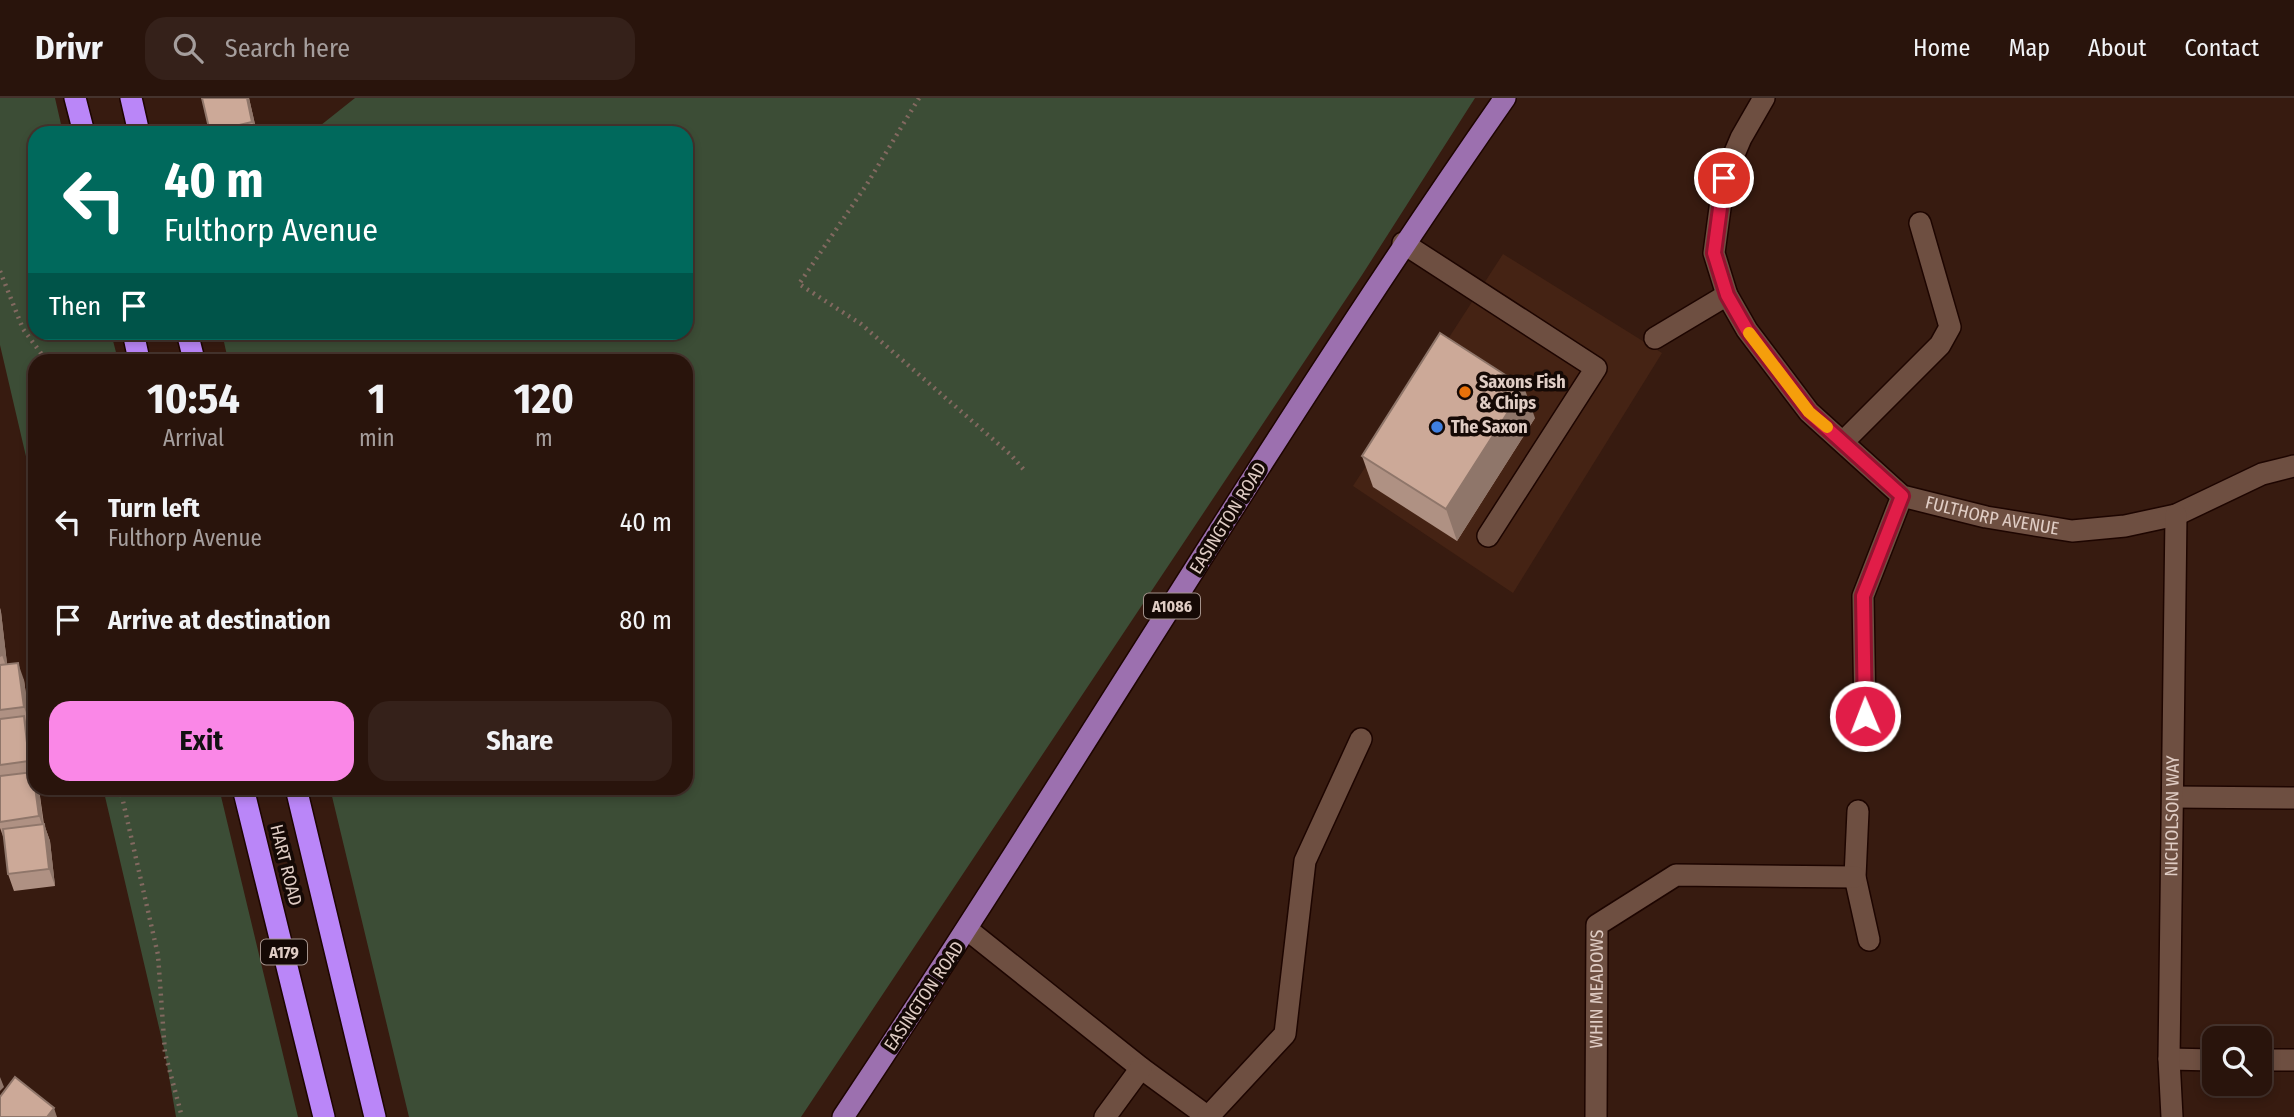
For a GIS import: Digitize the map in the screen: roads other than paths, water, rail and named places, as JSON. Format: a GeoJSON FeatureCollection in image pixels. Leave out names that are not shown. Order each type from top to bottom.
{"type":"FeatureCollection","features":[{"type":"Feature","properties":{"kind":"highway"},"geometry":{"type":"LineString","coordinates":[[75,98],[82,126]]}},
{"type":"Feature","properties":{"kind":"highway"},"geometry":{"type":"LineString","coordinates":[[131,98],[137,126]]}},
{"type":"Feature","properties":{"kind":"highway","name":"HART ROAD"},"geometry":{"type":"LineString","coordinates":[[245,795],[324,1117]]}},
{"type":"Feature","properties":{"kind":"highway","name":"HART ROAD"},"geometry":{"type":"LineString","coordinates":[[298,795],[376,1117]]}},
{"type":"Feature","properties":{"kind":"main road","name":"EASINGTON ROAD"},"geometry":{"type":"LineString","coordinates":[[843,1117],[968,930],[1404,243],[1505,98]]}},
{"type":"Feature","properties":{"kind":"street","name":"FULTHORP AVENUE"},"geometry":{"type":"LineString","coordinates":[[1764,98],[1741,138],[1724,178],[1714,253],[1727,295],[1747,330],[1809,412],[1902,496],[1986,517],[2072,531],[2125,526],[2176,514],[2262,474],[2294,466]]}},
{"type":"Feature","properties":{"kind":"street"},"geometry":{"type":"LineString","coordinates":[[1844,441],[1940,345],[1950,327],[1920,223]]}},
{"type":"Feature","properties":{"kind":"street"},"geometry":{"type":"LineString","coordinates":[[1404,243],[1596,368],[1488,536]]}},
{"type":"Feature","properties":{"kind":"street"},"geometry":{"type":"LineString","coordinates":[[1656,338],[1727,295]]}},
{"type":"Feature","properties":{"kind":"street"},"geometry":{"type":"LineString","coordinates":[[1865,716],[1863,596],[1902,496]]}},
{"type":"Feature","properties":{"kind":"street","name":"NICHOLSON WAY"},"geometry":{"type":"LineString","coordinates":[[2172,1117],[2169,1059],[2176,514]]}},
{"type":"Feature","properties":{"kind":"street"},"geometry":{"type":"LineString","coordinates":[[968,930],[1141,1068],[1208,1117],[1285,1034],[1305,862],[1362,739]]}},
{"type":"Feature","properties":{"kind":"street"},"geometry":{"type":"LineString","coordinates":[[2173,797],[2294,798]]}},
{"type":"Feature","properties":{"kind":"street"},"geometry":{"type":"LineString","coordinates":[[1858,811],[1855,877],[1869,940]]}},
{"type":"Feature","properties":{"kind":"street","name":"WHIN MEADOWS"},"geometry":{"type":"LineString","coordinates":[[1596,1117],[1597,925],[1676,875],[1855,877]]}},
{"type":"Feature","properties":{"kind":"street"},"geometry":{"type":"LineString","coordinates":[[2169,1059],[2202,1060]]}},
{"type":"Feature","properties":{"kind":"street"},"geometry":{"type":"LineString","coordinates":[[2272,1060],[2294,1060]]}},
{"type":"Feature","properties":{"kind":"street"},"geometry":{"type":"LineString","coordinates":[[1105,1117],[1141,1068]]}},
{"type":"Feature","properties":{"kind":"place","name":"Saxons Fish & Chips"},"geometry":{"type":"Point","coordinates":[1465,392]}},
{"type":"Feature","properties":{"kind":"place","name":"The Saxon"},"geometry":{"type":"Point","coordinates":[1437,427]}}]}
